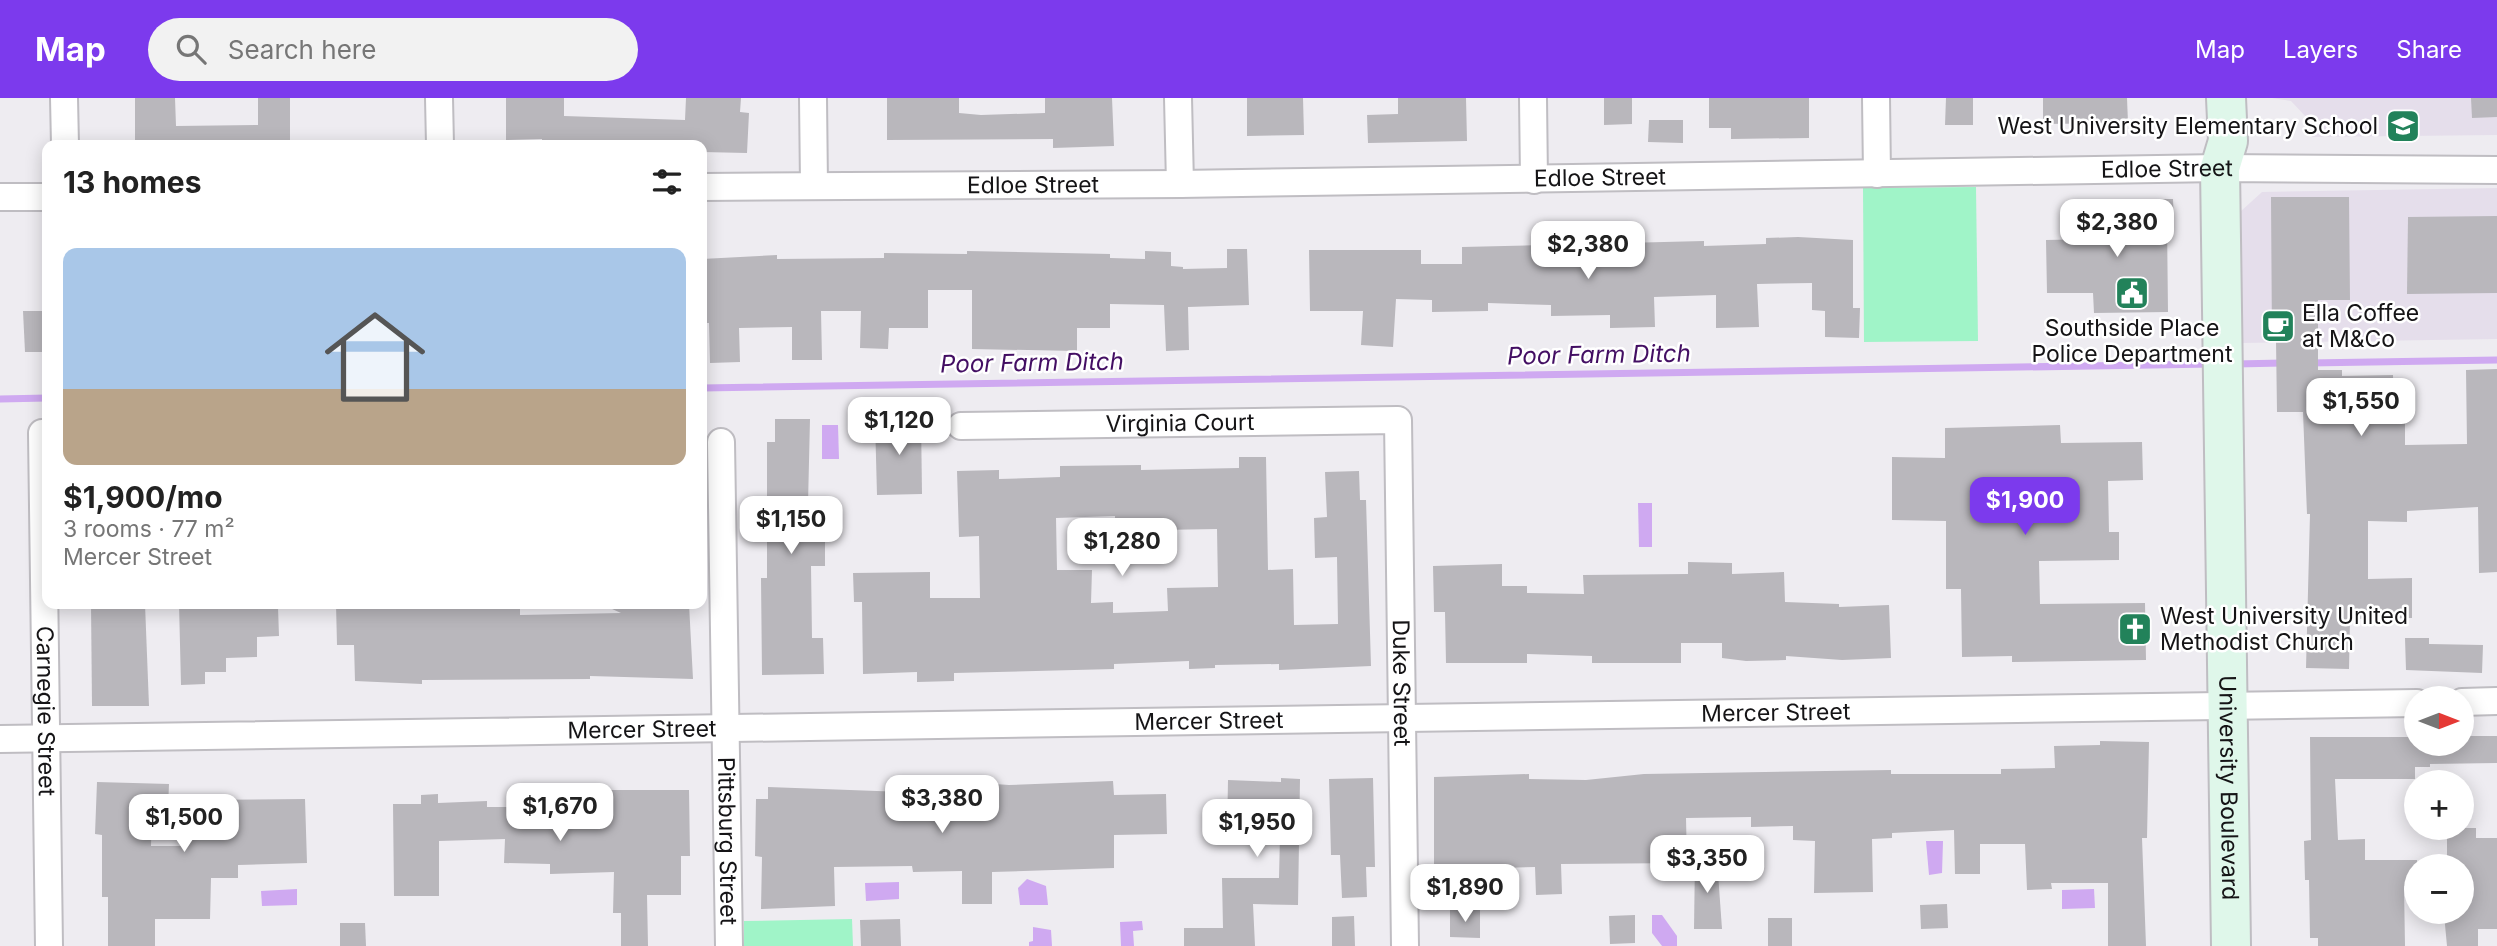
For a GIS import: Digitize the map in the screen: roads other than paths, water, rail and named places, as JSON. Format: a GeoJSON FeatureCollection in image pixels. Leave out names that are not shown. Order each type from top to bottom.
{"type":"FeatureCollection","features":[{"type":"Feature","properties":{"kind":"street"},"geometry":{"type":"LineString","coordinates":[[64,98],[65,140]]}},
{"type":"Feature","properties":{"kind":"street"},"geometry":{"type":"LineString","coordinates":[[439,98],[440,140]]}},
{"type":"Feature","properties":{"kind":"street"},"geometry":{"type":"LineString","coordinates":[[813,98],[814,185]]}},
{"type":"Feature","properties":{"kind":"street"},"geometry":{"type":"LineString","coordinates":[[1178,98],[1180,184]]}},
{"type":"Feature","properties":{"kind":"street"},"geometry":{"type":"LineString","coordinates":[[1533,98],[1535,180]]}},
{"type":"Feature","properties":{"kind":"street"},"geometry":{"type":"LineString","coordinates":[[1876,98],[1877,174]]}},
{"type":"Feature","properties":{"kind":"street","name":"University Boulevard"},"geometry":{"type":"LineString","coordinates":[[2210,98],[2210,141],[2220,168]]}},
{"type":"Feature","properties":{"kind":"street","name":"University Boulevard"},"geometry":{"type":"LineString","coordinates":[[2226,98],[2228,141],[2220,168],[2231,946]]}},
{"type":"Feature","properties":{"kind":"street","name":"Edloe Street"},"geometry":{"type":"LineString","coordinates":[[707,187],[1535,180],[2220,168],[2497,170]]}},
{"type":"Feature","properties":{"kind":"street"},"geometry":{"type":"LineString","coordinates":[[0,197],[42,197]]}},
{"type":"Feature","properties":{"kind":"street","name":"Virginia Court"},"geometry":{"type":"LineString","coordinates":[[961,426],[1398,420]]}},
{"type":"Feature","properties":{"kind":"street","name":"Duke Street"},"geometry":{"type":"LineString","coordinates":[[1398,420],[1405,946]]}},
{"type":"Feature","properties":{"kind":"street","name":"Pittsburg Street"},"geometry":{"type":"LineString","coordinates":[[722,442],[729,946]]}},
{"type":"Feature","properties":{"kind":"street","name":"Carnegie Street"},"geometry":{"type":"LineString","coordinates":[[45,609],[50,946]]}},
{"type":"Feature","properties":{"kind":"street"},"geometry":{"type":"LineString","coordinates":[[2474,702],[2497,701]]}},
{"type":"Feature","properties":{"kind":"street","name":"Mercer Street"},"geometry":{"type":"LineString","coordinates":[[0,738],[2404,703]]}},
{"type":"Feature","properties":{"kind":"waterway","name":"Poor Farm Ditch"},"geometry":{"type":"LineString","coordinates":[[2309,363],[2497,360]]}},
{"type":"Feature","properties":{"kind":"waterway","name":"Poor Farm Ditch"},"geometry":{"type":"LineString","coordinates":[[2235,364],[2283,363]]}},
{"type":"Feature","properties":{"kind":"waterway","name":"Poor Farm Ditch"},"geometry":{"type":"LineString","coordinates":[[707,388],[2213,364]]}},
{"type":"Feature","properties":{"kind":"waterway","name":"Poor Farm Ditch"},"geometry":{"type":"LineString","coordinates":[[0,399],[42,398]]}},
{"type":"Feature","properties":{"kind":"place","name":"West University Elementary School"},"geometry":{"type":"Point","coordinates":[2403,126]}},
{"type":"Feature","properties":{"kind":"place","name":"Southside Place Police Department"},"geometry":{"type":"Point","coordinates":[2132,293]}},
{"type":"Feature","properties":{"kind":"place","name":"Ella Coffee at M&Co"},"geometry":{"type":"Point","coordinates":[2278,326]}},
{"type":"Feature","properties":{"kind":"place","name":"West University United Methodist Church"},"geometry":{"type":"Point","coordinates":[2135,629]}}]}
